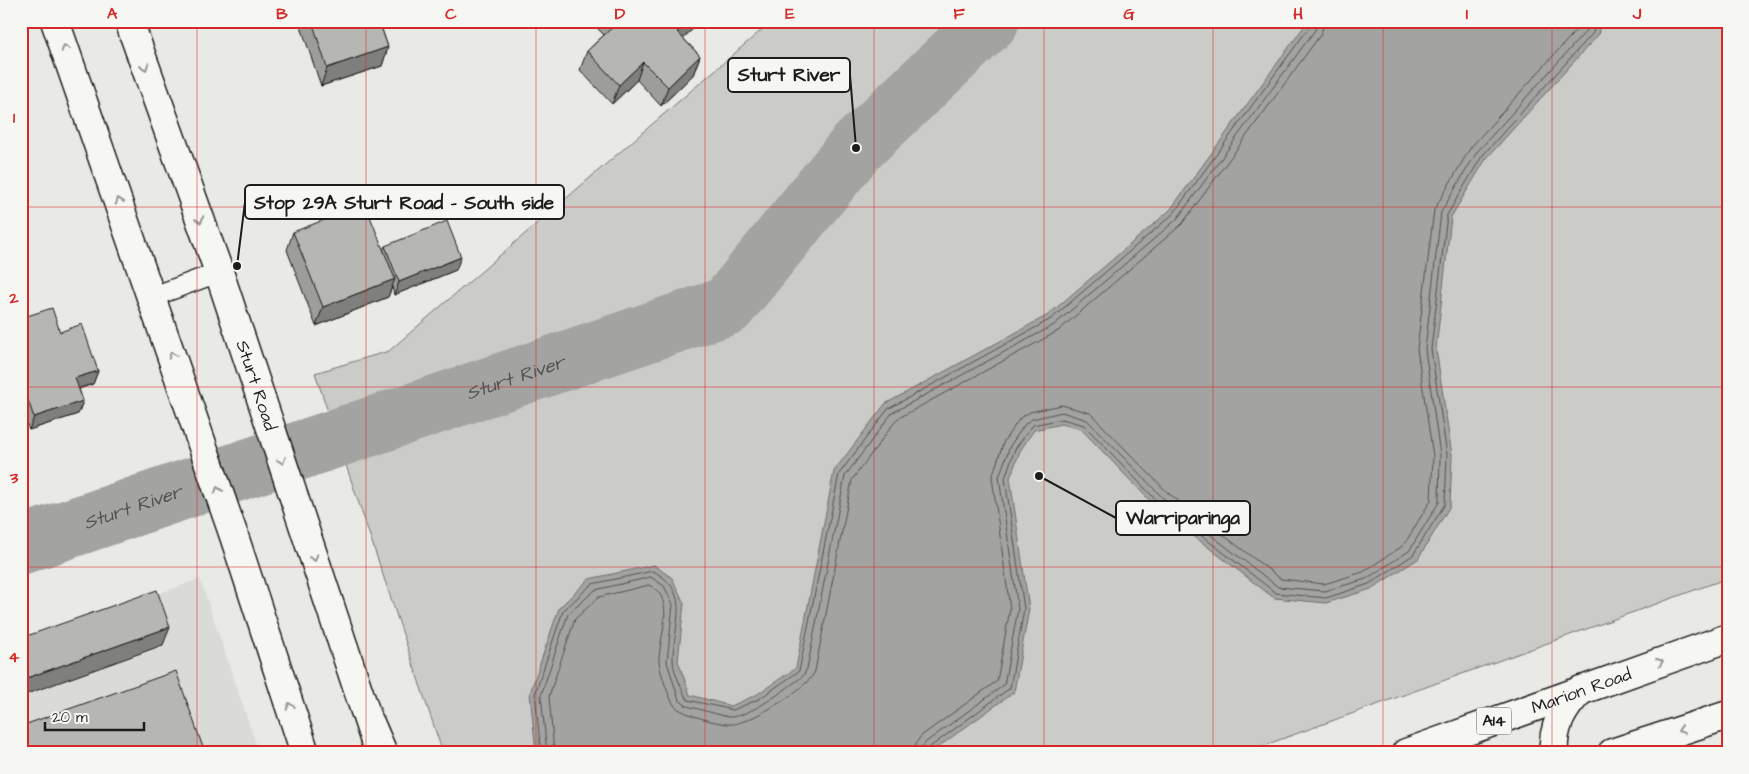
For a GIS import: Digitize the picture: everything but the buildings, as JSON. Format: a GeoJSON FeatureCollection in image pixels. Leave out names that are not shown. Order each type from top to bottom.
{"type":"FeatureCollection","features":[{"type":"Feature","properties":{"kind":"main road"},"geometry":{"type":"LineString","coordinates":[[55,21],[234,536],[305,753]]}},
{"type":"Feature","properties":{"kind":"main road","name":"Sturt Road"},"geometry":{"type":"LineString","coordinates":[[129,21],[219,272],[379,753]]}},
{"type":"Feature","properties":{"kind":"main road","name":"Marion Road"},"geometry":{"type":"LineString","coordinates":[[1406,753],[1728,638]]}},
{"type":"Feature","properties":{"kind":"main road"},"geometry":{"type":"LineString","coordinates":[[1554,753],[1554,738],[1558,722],[1568,704],[1581,690]]}},
{"type":"Feature","properties":{"kind":"main road"},"geometry":{"type":"LineString","coordinates":[[1612,753],[1728,715]]}},
{"type":"Feature","properties":{"kind":"main road"},"geometry":{"type":"LineString","coordinates":[[370,723],[384,753]]}},
{"type":"Feature","properties":{"kind":"lane"},"geometry":{"type":"LineString","coordinates":[[152,297],[219,272]]}},
{"type":"Feature","properties":{"kind":"shaded area"},"geometry":{"type":"Polygon","coordinates":[[[772,21],[1728,21],[1728,578],[1243,753],[443,753],[315,373],[389,351],[772,21]]]}},
{"type":"Feature","properties":{"kind":"shaded area"},"geometry":{"type":"Polygon","coordinates":[[[200,579],[259,753],[21,753],[21,643],[200,579]]]}},
{"type":"Feature","properties":{"kind":"water"},"geometry":{"type":"Polygon","coordinates":[[[1308,21],[1601,21],[1598,35],[1486,159],[1451,217],[1436,349],[1452,455],[1450,506],[1418,559],[1371,589],[1326,603],[1274,598],[1156,507],[1081,429],[1061,424],[1034,430],[1020,451],[1010,478],[1029,609],[1014,692],[930,753],[536,753],[530,693],[559,608],[589,579],[654,565],[672,578],[684,603],[678,661],[690,695],[731,706],[756,695],[796,668],[834,471],[885,404],[1048,315],[1170,210],[1308,21]]]}},
{"type":"Feature","properties":{"kind":"waterway","name":"Sturt River"},"geometry":{"type":"LineString","coordinates":[[21,545],[727,306],[856,148],[990,21]]}},
{"type":"Feature","properties":{"kind":"place","name":"Sturt River"},"geometry":{"type":"Point","coordinates":[856,148]}},
{"type":"Feature","properties":{"kind":"place","name":"Stop 29A Sturt Road - South side"},"geometry":{"type":"Point","coordinates":[237,266]}},
{"type":"Feature","properties":{"kind":"place","name":"Warriparinga"},"geometry":{"type":"Point","coordinates":[1039,476]}}]}
